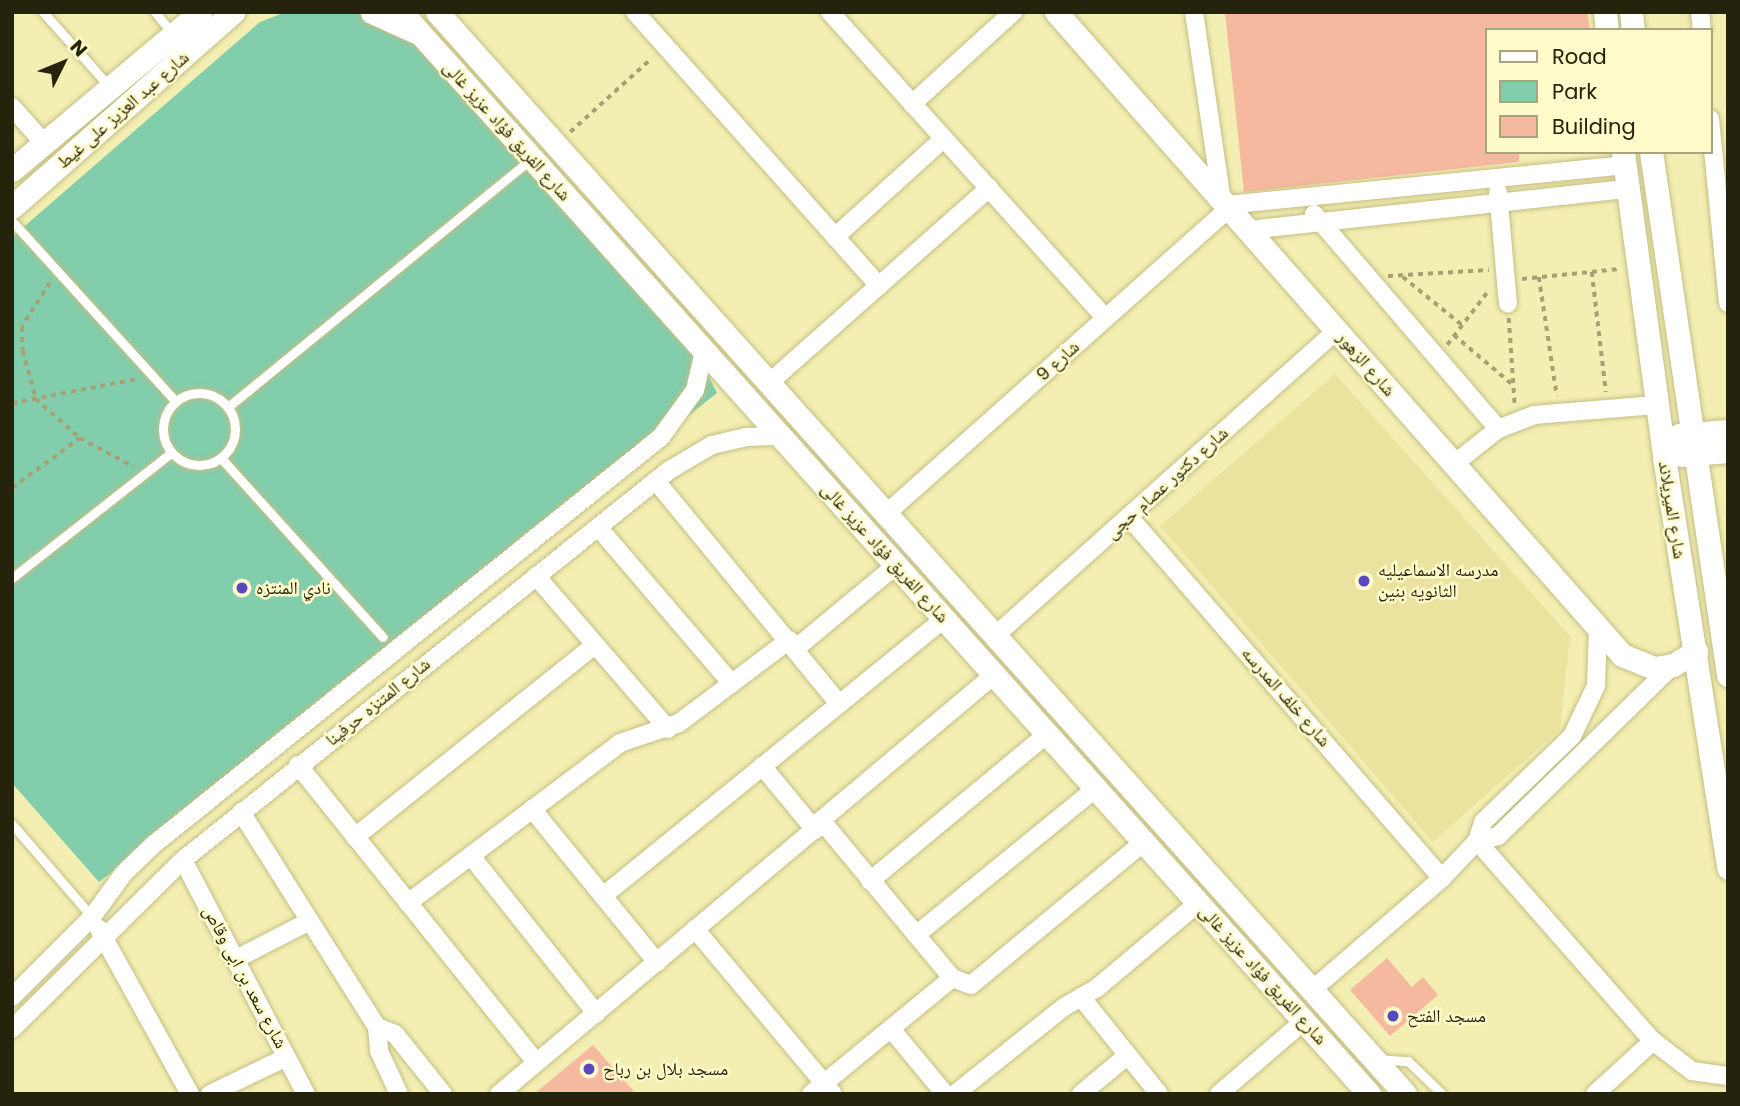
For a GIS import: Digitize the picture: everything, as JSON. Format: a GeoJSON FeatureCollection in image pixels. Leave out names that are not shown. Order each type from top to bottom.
{"type":"FeatureCollection","features":[{"type":"Feature","properties":{"kind":"street","name":"شارع عبد العزيز على غيط"},"geometry":{"type":"LineString","coordinates":[[12,170],[200,12]]}},
{"type":"Feature","properties":{"kind":"street","name":"شارع عبد العزيز على غيط"},"geometry":{"type":"LineString","coordinates":[[12,207],[233,12]]}},
{"type":"Feature","properties":{"kind":"street"},"geometry":{"type":"LineString","coordinates":[[372,12],[418,33]]}},
{"type":"Feature","properties":{"kind":"street","name":"شارع الفريق فؤاد عزيز غالى"},"geometry":{"type":"LineString","coordinates":[[401,12],[1369,1094]]}},
{"type":"Feature","properties":{"kind":"street","name":"شارع الفريق فؤاد عزيز غالى"},"geometry":{"type":"LineString","coordinates":[[437,12],[558,143],[1375,1060],[1392,1089]]}},
{"type":"Feature","properties":{"kind":"street"},"geometry":{"type":"LineString","coordinates":[[635,12],[879,286]]}},
{"type":"Feature","properties":{"kind":"street"},"geometry":{"type":"LineString","coordinates":[[830,12],[1106,318]]}},
{"type":"Feature","properties":{"kind":"street"},"geometry":{"type":"LineString","coordinates":[[912,104],[1013,12]]}},
{"type":"Feature","properties":{"kind":"street","name":"شارع الزهور"},"geometry":{"type":"LineString","coordinates":[[1056,12],[1598,630],[1622,655],[1655,668],[1673,665]]}},
{"type":"Feature","properties":{"kind":"street"},"geometry":{"type":"LineString","coordinates":[[1194,12],[1226,205],[1497,178],[1624,159]]}},
{"type":"Feature","properties":{"kind":"street"},"geometry":{"type":"LineString","coordinates":[[12,107],[44,143]]}},
{"type":"Feature","properties":{"kind":"street"},"geometry":{"type":"LineString","coordinates":[[83,110],[101,129]]}},
{"type":"Feature","properties":{"kind":"street"},"geometry":{"type":"LineString","coordinates":[[525,151],[540,123]]}},
{"type":"Feature","properties":{"kind":"street"},"geometry":{"type":"LineString","coordinates":[[835,237],[944,138]]}},
{"type":"Feature","properties":{"kind":"street"},"geometry":{"type":"LineString","coordinates":[[1712,139],[1728,303]]}},
{"type":"Feature","properties":{"kind":"street","name":"شارع الميريلاند"},"geometry":{"type":"LineString","coordinates":[[1651,154],[1728,675]]}},
{"type":"Feature","properties":{"kind":"street","name":"شارع الميريلاند"},"geometry":{"type":"LineString","coordinates":[[1624,159],[1662,447],[1725,825],[1728,868]]}},
{"type":"Feature","properties":{"kind":"street"},"geometry":{"type":"LineString","coordinates":[[1497,178],[1508,304]]}},
{"type":"Feature","properties":{"kind":"street"},"geometry":{"type":"LineString","coordinates":[[770,382],[989,188]]}},
{"type":"Feature","properties":{"kind":"street"},"geometry":{"type":"LineString","coordinates":[[1248,230],[1320,220],[1628,189]]}},
{"type":"Feature","properties":{"kind":"street"},"geometry":{"type":"LineString","coordinates":[[1300,198],[1498,429]]}},
{"type":"Feature","properties":{"kind":"street","name":"شارع 9"},"geometry":{"type":"LineString","coordinates":[[887,513],[1106,318],[1226,205]]}},
{"type":"Feature","properties":{"kind":"street"},"geometry":{"type":"LineString","coordinates":[[612,248],[633,228]]}},
{"type":"Feature","properties":{"kind":"street","name":"شارع دكتور عصام حجى"},"geometry":{"type":"LineString","coordinates":[[996,635],[1337,330]]}},
{"type":"Feature","properties":{"kind":"street","name":"شارع المتنزه حرفينا"},"geometry":{"type":"LineString","coordinates":[[12,997],[92,917],[153,845],[531,542],[674,423],[695,390],[704,351]]}},
{"type":"Feature","properties":{"kind":"street"},"geometry":{"type":"LineString","coordinates":[[1454,464],[1498,429],[1516,421],[1559,411],[1657,405]]}},
{"type":"Feature","properties":{"kind":"street"},"geometry":{"type":"LineString","coordinates":[[1662,447],[1694,444],[1728,431]]}},
{"type":"Feature","properties":{"kind":"street","name":"شارع المتنزه حرفينا"},"geometry":{"type":"LineString","coordinates":[[12,1029],[183,860],[298,765],[656,481],[712,445],[746,437],[780,436]]}},
{"type":"Feature","properties":{"kind":"street"},"geometry":{"type":"LineString","coordinates":[[1694,444],[1728,451]]}},
{"type":"Feature","properties":{"kind":"street"},"geometry":{"type":"LineString","coordinates":[[656,481],[839,704]]}},
{"type":"Feature","properties":{"kind":"street","name":"شارع خلف المدرسه"},"geometry":{"type":"LineString","coordinates":[[1129,517],[1442,878]]}},
{"type":"Feature","properties":{"kind":"street"},"geometry":{"type":"LineString","coordinates":[[598,527],[732,684]]}},
{"type":"Feature","properties":{"kind":"street"},"geometry":{"type":"LineString","coordinates":[[531,542],[543,571],[595,645],[668,729]]}},
{"type":"Feature","properties":{"kind":"street"},"geometry":{"type":"LineString","coordinates":[[408,903],[620,743],[668,729],[792,645],[896,565]]}},
{"type":"Feature","properties":{"kind":"street"},"geometry":{"type":"LineString","coordinates":[[603,895],[944,619]]}},
{"type":"Feature","properties":{"kind":"street"},"geometry":{"type":"LineString","coordinates":[[1312,990],[1442,878],[1477,841],[1483,822],[1562,748],[1581,723],[1600,666],[1598,630]]}},
{"type":"Feature","properties":{"kind":"street"},"geometry":{"type":"LineString","coordinates":[[355,836],[595,645]]}},
{"type":"Feature","properties":{"kind":"street"},"geometry":{"type":"LineString","coordinates":[[1477,841],[1498,836],[1673,665],[1696,650]]}},
{"type":"Feature","properties":{"kind":"street"},"geometry":{"type":"LineString","coordinates":[[1600,666],[1622,655]]}},
{"type":"Feature","properties":{"kind":"street"},"geometry":{"type":"LineString","coordinates":[[499,1094],[818,826],[824,813],[994,675]]}},
{"type":"Feature","properties":{"kind":"street"},"geometry":{"type":"LineString","coordinates":[[1581,723],[1596,742]]}},
{"type":"Feature","properties":{"kind":"street"},"geometry":{"type":"LineString","coordinates":[[870,881],[1047,734]]}},
{"type":"Feature","properties":{"kind":"street"},"geometry":{"type":"LineString","coordinates":[[916,935],[1089,781],[1103,755]]}},
{"type":"Feature","properties":{"kind":"street"},"geometry":{"type":"LineString","coordinates":[[298,765],[536,1062]]}},
{"type":"Feature","properties":{"kind":"street"},"geometry":{"type":"LineString","coordinates":[[762,766],[870,881],[952,978],[971,985],[1144,842]]}},
{"type":"Feature","properties":{"kind":"street"},"geometry":{"type":"LineString","coordinates":[[532,809],[657,962]]}},
{"type":"Feature","properties":{"kind":"street"},"geometry":{"type":"LineString","coordinates":[[241,813],[377,1027],[379,1051],[399,1094]]}},
{"type":"Feature","properties":{"kind":"street"},"geometry":{"type":"LineString","coordinates":[[1477,841],[1653,1041],[1692,1071],[1728,1076]]}},
{"type":"Feature","properties":{"kind":"street"},"geometry":{"type":"LineString","coordinates":[[471,856],[596,1013]]}},
{"type":"Feature","properties":{"kind":"street","name":"شارع سعد بن ابى وقاص"},"geometry":{"type":"LineString","coordinates":[[183,860],[306,1094]]}},
{"type":"Feature","properties":{"kind":"street"},"geometry":{"type":"LineString","coordinates":[[955,1094],[1198,903]]}},
{"type":"Feature","properties":{"kind":"street"},"geometry":{"type":"LineString","coordinates":[[92,917],[190,1094]]}},
{"type":"Feature","properties":{"kind":"street"},"geometry":{"type":"LineString","coordinates":[[236,958],[310,921]]}},
{"type":"Feature","properties":{"kind":"street"},"geometry":{"type":"LineString","coordinates":[[695,929],[823,1090],[952,978]]}},
{"type":"Feature","properties":{"kind":"street"},"geometry":{"type":"LineString","coordinates":[[1081,997],[1159,1094]]}},
{"type":"Feature","properties":{"kind":"street"},"geometry":{"type":"LineString","coordinates":[[1219,1094],[1304,1021]]}},
{"type":"Feature","properties":{"kind":"street"},"geometry":{"type":"LineString","coordinates":[[377,1027],[395,1034],[443,1094]]}},
{"type":"Feature","properties":{"kind":"street"},"geometry":{"type":"LineString","coordinates":[[891,1029],[945,1094]]}},
{"type":"Feature","properties":{"kind":"street"},"geometry":{"type":"LineString","coordinates":[[1595,1094],[1653,1041]]}},
{"type":"Feature","properties":{"kind":"street"},"geometry":{"type":"LineString","coordinates":[[1081,1094],[1128,1055]]}},
{"type":"Feature","properties":{"kind":"street"},"geometry":{"type":"LineString","coordinates":[[211,1094],[287,1056]]}},
{"type":"Feature","properties":{"kind":"lane"},"geometry":{"type":"LineString","coordinates":[[43,12],[110,87]]}},
{"type":"Feature","properties":{"kind":"lane"},"geometry":{"type":"LineString","coordinates":[[155,12],[173,34]]}},
{"type":"Feature","properties":{"kind":"lane"},"geometry":{"type":"LineString","coordinates":[[228,407],[525,151]]}},
{"type":"Feature","properties":{"kind":"lane"},"geometry":{"type":"LineString","coordinates":[[12,221],[175,401]]}},
{"type":"Feature","properties":{"kind":"lane"},"geometry":{"type":"LineString","coordinates":[[197,392],[209,393],[228,407],[235,428],[221,458],[195,465],[171,453],[165,443],[163,420],[175,401],[197,392]]}},
{"type":"Feature","properties":{"kind":"lane"},"geometry":{"type":"LineString","coordinates":[[12,578],[171,453]]}},
{"type":"Feature","properties":{"kind":"lane"},"geometry":{"type":"LineString","coordinates":[[221,458],[383,637]]}},
{"type":"Feature","properties":{"kind":"lane"},"geometry":{"type":"LineString","coordinates":[[12,824],[92,917]]}},
{"type":"Feature","properties":{"kind":"lane"},"geometry":{"type":"LineString","coordinates":[[1375,1060],[1408,1061],[1443,1094]]}},
{"type":"Feature","properties":{"kind":"path"},"geometry":{"type":"LineString","coordinates":[[558,143],[665,46]]}},
{"type":"Feature","properties":{"kind":"path"},"geometry":{"type":"LineString","coordinates":[[1368,277],[1539,277],[1639,267]]}},
{"type":"Feature","properties":{"kind":"path"},"geometry":{"type":"LineString","coordinates":[[59,272],[32,305],[22,327],[23,351],[36,399],[80,438],[145,474]]}},
{"type":"Feature","properties":{"kind":"path"},"geometry":{"type":"LineString","coordinates":[[1592,272],[1608,408]]}},
{"type":"Feature","properties":{"kind":"path"},"geometry":{"type":"LineString","coordinates":[[1401,275],[1462,325]]}},
{"type":"Feature","properties":{"kind":"path"},"geometry":{"type":"LineString","coordinates":[[1437,358],[1505,275]]}},
{"type":"Feature","properties":{"kind":"path"},"geometry":{"type":"LineString","coordinates":[[1539,277],[1559,411]]}},
{"type":"Feature","properties":{"kind":"path"},"geometry":{"type":"LineString","coordinates":[[1508,304],[1516,421]]}},
{"type":"Feature","properties":{"kind":"path"},"geometry":{"type":"LineString","coordinates":[[1454,335],[1513,385]]}},
{"type":"Feature","properties":{"kind":"path"},"geometry":{"type":"LineString","coordinates":[[12,404],[153,376]]}},
{"type":"Feature","properties":{"kind":"path"},"geometry":{"type":"LineString","coordinates":[[12,488],[80,438]]}},
{"type":"Feature","properties":{"kind":"shaded area","name":"مدرسه الاسماعيليه الثانويه بنين"},"geometry":{"type":"Polygon","coordinates":[[[1335,374],[1570,636],[1560,729],[1433,842],[1160,526],[1335,374]]]}},
{"type":"Feature","properties":{"kind":"green space","name":"نادي المنتزه"},"geometry":{"type":"Polygon","coordinates":[[[286,12],[352,12],[382,22],[413,42],[703,366],[717,393],[99,882],[12,783],[12,237],[260,22],[286,12]]]}},
{"type":"Feature","properties":{"kind":"building"},"geometry":{"type":"Polygon","coordinates":[[[1225,12],[1587,12],[1590,28],[1484,28],[1484,154],[1519,154],[1519,162],[1244,192],[1225,12]]]}},
{"type":"Feature","properties":{"kind":"building","name":"مسجد الفتح"},"geometry":{"type":"Polygon","coordinates":[[[1387,958],[1412,987],[1423,977],[1438,995],[1390,1036],[1350,990],[1387,958]]]}},
{"type":"Feature","properties":{"kind":"building","name":"مسجد بلال بن رباح"},"geometry":{"type":"Polygon","coordinates":[[[593,1045],[636,1094],[534,1094],[593,1045]]]}},
{"type":"Feature","properties":{"kind":"place","name":"مدرسه الاسماعيليه الثانويه بنين"},"geometry":{"type":"Point","coordinates":[1364,581]}},
{"type":"Feature","properties":{"kind":"place","name":"نادي المنتزه"},"geometry":{"type":"Point","coordinates":[242,588]}},
{"type":"Feature","properties":{"kind":"place","name":"مسجد الفتح"},"geometry":{"type":"Point","coordinates":[1393,1016]}},
{"type":"Feature","properties":{"kind":"place","name":"مسجد بلال بن رباح"},"geometry":{"type":"Point","coordinates":[589,1069]}}]}
